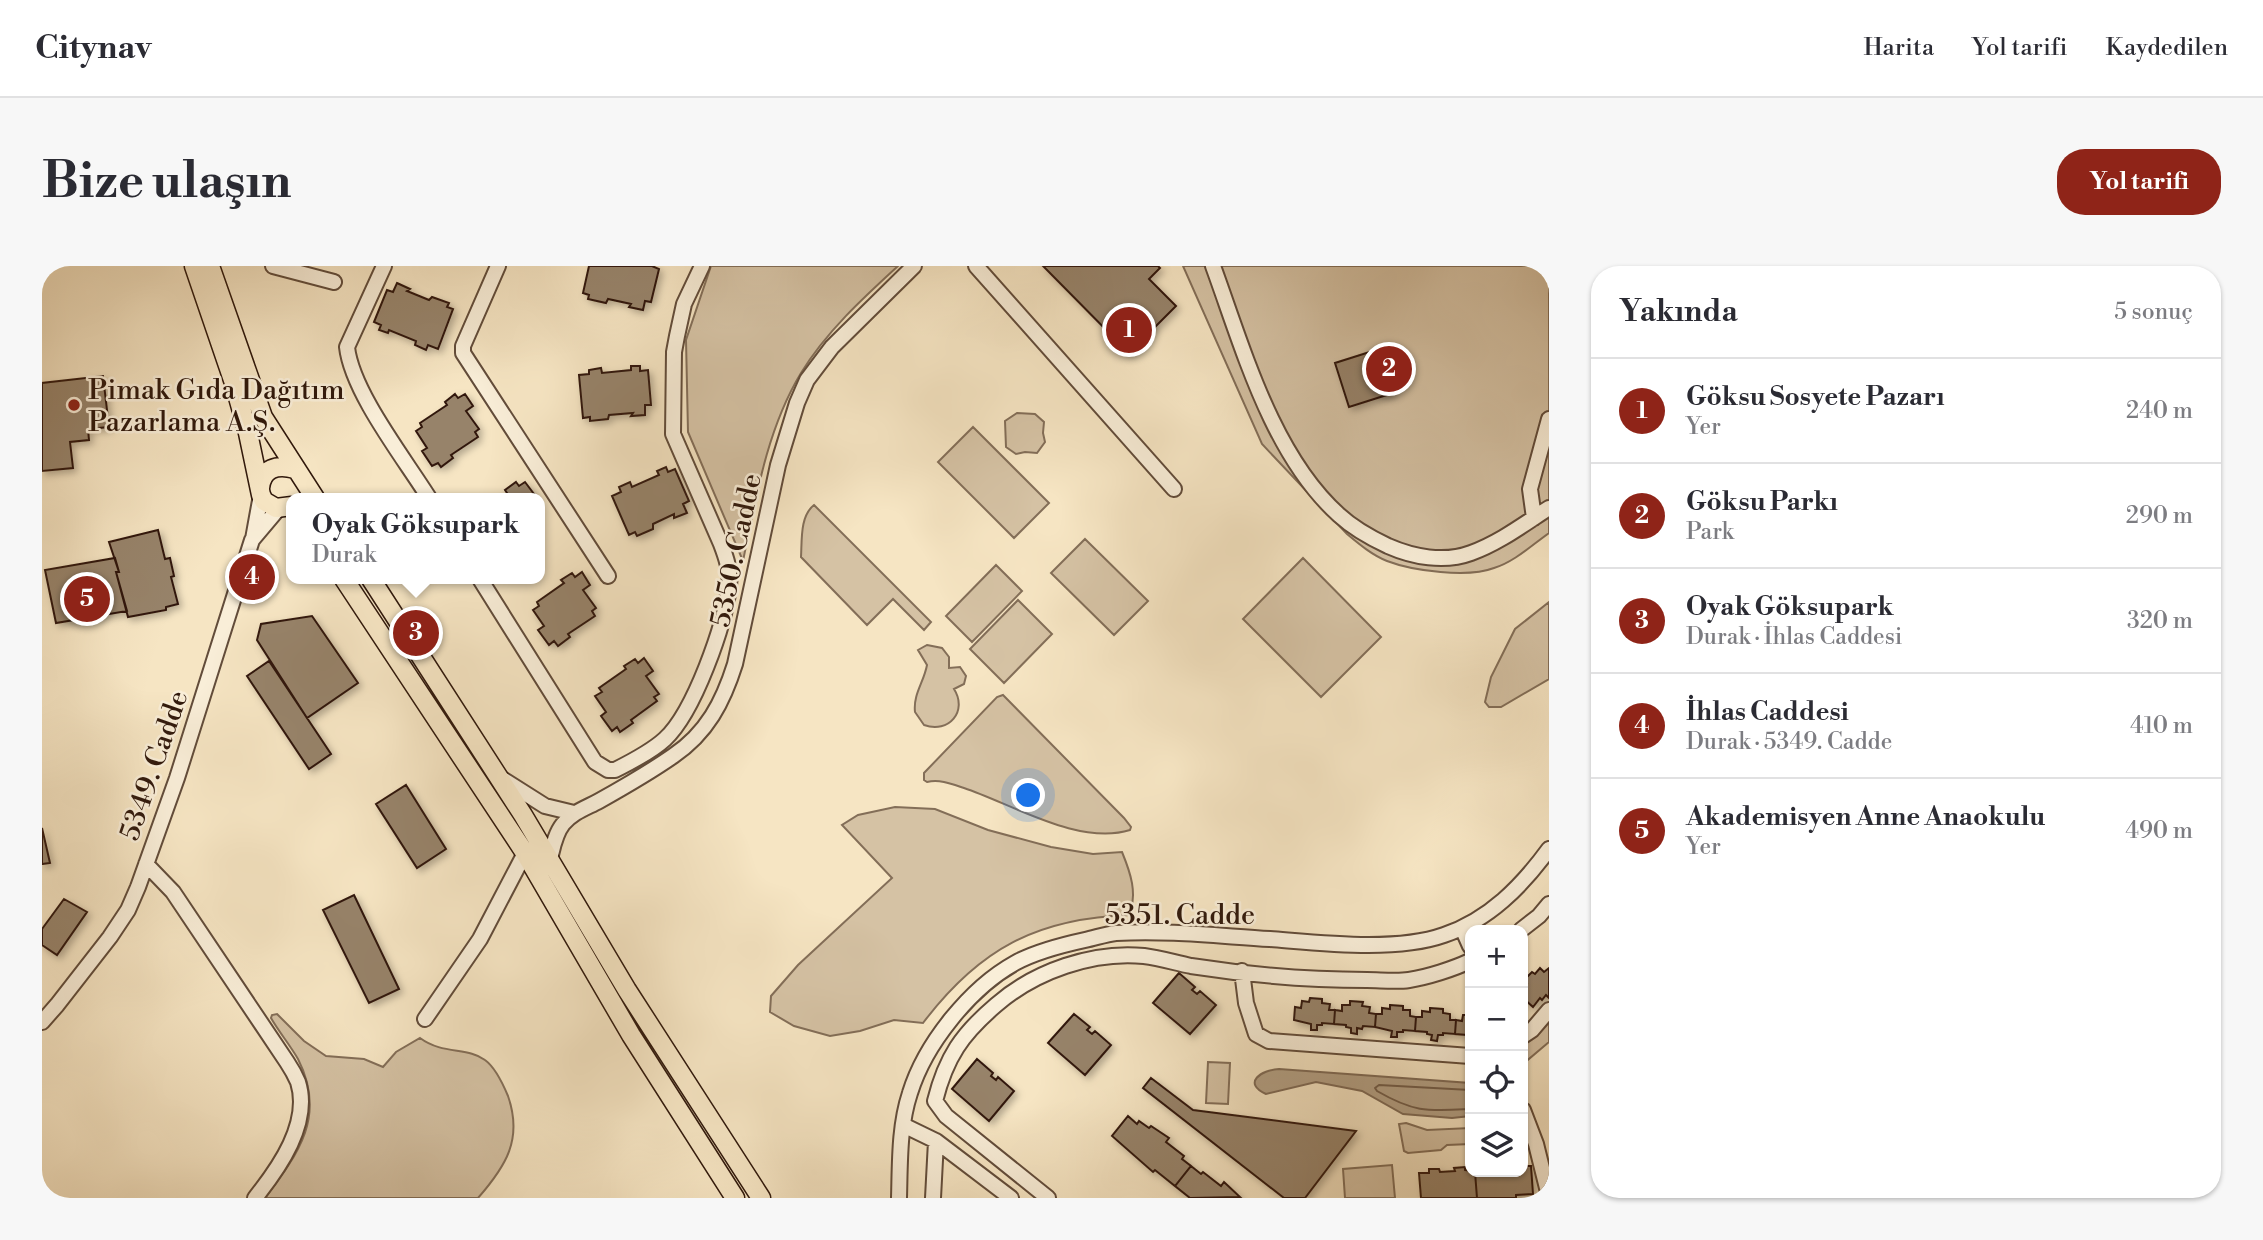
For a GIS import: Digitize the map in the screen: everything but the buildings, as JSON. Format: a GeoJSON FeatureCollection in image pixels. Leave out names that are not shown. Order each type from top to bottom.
{"type":"FeatureCollection","features":[{"type":"Feature","properties":{"kind":"main road"},"geometry":{"type":"LineString","coordinates":[[194,266],[234,383],[260,492],[270,505],[286,510]]}},
{"type":"Feature","properties":{"kind":"main road"},"geometry":{"type":"LineString","coordinates":[[210,266],[264,416],[299,483]]}},
{"type":"Feature","properties":{"kind":"main road"},"geometry":{"type":"LineString","coordinates":[[260,492],[263,475],[281,466],[299,483]]}},
{"type":"Feature","properties":{"kind":"main road"},"geometry":{"type":"LineString","coordinates":[[347,584],[526,853],[548,868],[761,1198]]}},
{"type":"Feature","properties":{"kind":"main road"},"geometry":{"type":"LineString","coordinates":[[373,584],[498,776],[548,868],[631,1035],[735,1198]]}},
{"type":"Feature","properties":{"kind":"street"},"geometry":{"type":"LineString","coordinates":[[273,266],[334,282]]}},
{"type":"Feature","properties":{"kind":"street"},"geometry":{"type":"LineString","coordinates":[[384,266],[347,346],[348,358],[362,392],[426,493]]}},
{"type":"Feature","properties":{"kind":"street"},"geometry":{"type":"LineString","coordinates":[[498,266],[463,346],[463,353],[608,576]]}},
{"type":"Feature","properties":{"kind":"street"},"geometry":{"type":"LineString","coordinates":[[483,584],[595,762],[608,770],[615,770],[664,740],[675,728],[704,671],[725,606],[729,584],[724,551],[673,434],[674,352],[687,295],[702,266]]}},
{"type":"Feature","properties":{"kind":"street","name":"5350. Cadde"},"geometry":{"type":"LineString","coordinates":[[574,813],[674,756],[713,717],[725,697],[735,664],[778,464],[807,380],[832,347],[914,266]]}},
{"type":"Feature","properties":{"kind":"street"},"geometry":{"type":"LineString","coordinates":[[976,266],[1174,489]]}},
{"type":"Feature","properties":{"kind":"street"},"geometry":{"type":"LineString","coordinates":[[1213,266],[1270,413],[1295,461],[1315,491],[1340,517],[1370,537],[1400,551],[1446,558],[1470,554],[1498,541],[1549,508]]}},
{"type":"Feature","properties":{"kind":"street"},"geometry":{"type":"LineString","coordinates":[[1534,518],[1530,489],[1549,419]]}},
{"type":"Feature","properties":{"kind":"street"},"geometry":{"type":"LineString","coordinates":[[252,540],[260,492]]}},
{"type":"Feature","properties":{"kind":"street","name":"5349. Cadde"},"geometry":{"type":"LineString","coordinates":[[42,1021],[128,910],[177,778],[252,540],[286,510]]}},
{"type":"Feature","properties":{"kind":"street"},"geometry":{"type":"LineString","coordinates":[[498,776],[545,806],[574,813],[558,833],[548,868]]}},
{"type":"Feature","properties":{"kind":"street","name":"5351. Cadde"},"geometry":{"type":"LineString","coordinates":[[899,1198],[903,1125],[910,1092],[930,1049],[957,1011],[992,978],[1016,962],[1065,944],[1115,933],[1201,934],[1344,945],[1394,944],[1442,936],[1462,928],[1493,909],[1517,888],[1549,849]]}},
{"type":"Feature","properties":{"kind":"street"},"geometry":{"type":"LineString","coordinates":[[425,1019],[480,939],[526,853]]}},
{"type":"Feature","properties":{"kind":"street"},"geometry":{"type":"LineString","coordinates":[[146,864],[173,892],[197,926],[298,1082],[300,1112],[296,1129],[281,1162],[255,1198]]}},
{"type":"Feature","properties":{"kind":"street"},"geometry":{"type":"LineString","coordinates":[[1527,925],[1549,904]]}},
{"type":"Feature","properties":{"kind":"street"},"geometry":{"type":"LineString","coordinates":[[1462,928],[1465,935]]}},
{"type":"Feature","properties":{"kind":"street"},"geometry":{"type":"LineString","coordinates":[[1048,1198],[946,1116],[935,1101],[954,1047],[983,1016],[1009,994],[1041,975],[1077,963],[1116,956],[1145,956],[1191,966],[1321,980],[1409,980],[1465,963]]}},
{"type":"Feature","properties":{"kind":"street"},"geometry":{"type":"LineString","coordinates":[[1242,971],[1246,1003],[1256,1034],[1269,1041],[1465,1056]]}},
{"type":"Feature","properties":{"kind":"street"},"geometry":{"type":"LineString","coordinates":[[1528,1033],[1549,1010]]}},
{"type":"Feature","properties":{"kind":"street"},"geometry":{"type":"LineString","coordinates":[[1525,1114],[1536,1144],[1549,1196]]}},
{"type":"Feature","properties":{"kind":"street"},"geometry":{"type":"LineString","coordinates":[[903,1125],[936,1141],[1011,1198]]}},
{"type":"Feature","properties":{"kind":"street"},"geometry":{"type":"LineString","coordinates":[[933,1198],[936,1141]]}},
{"type":"Feature","properties":{"kind":"shaded area"},"geometry":{"type":"Polygon","coordinates":[[[711,266],[898,266],[833,330],[811,358],[789,395],[764,464],[743,561],[688,432],[686,340],[711,266]]]}},
{"type":"Feature","properties":{"kind":"shaded area"},"geometry":{"type":"Polygon","coordinates":[[[1183,266],[1549,266],[1549,533],[1509,562],[1470,573],[1411,568],[1387,561],[1366,549],[1347,534],[1262,444],[1183,266]]]}},
{"type":"Feature","properties":{"kind":"shaded area"},"geometry":{"type":"Polygon","coordinates":[[[1017,413],[1035,414],[1044,422],[1045,442],[1037,453],[1016,454],[1006,447],[1005,421],[1017,413]]]}},
{"type":"Feature","properties":{"kind":"shaded area"},"geometry":{"type":"Polygon","coordinates":[[[973,427],[1049,503],[1014,538],[938,462],[973,427]]]}},
{"type":"Feature","properties":{"kind":"shaded area"},"geometry":{"type":"Polygon","coordinates":[[[814,505],[931,622],[924,630],[893,599],[867,625],[801,557],[804,522],[814,505]]]}},
{"type":"Feature","properties":{"kind":"shaded area"},"geometry":{"type":"Polygon","coordinates":[[[1085,539],[1148,601],[1114,635],[1051,573],[1085,539]]]}},
{"type":"Feature","properties":{"kind":"shaded area"},"geometry":{"type":"Polygon","coordinates":[[[1303,558],[1381,637],[1321,697],[1243,619],[1303,558]]]}},
{"type":"Feature","properties":{"kind":"shaded area"},"geometry":{"type":"Polygon","coordinates":[[[996,565],[1022,591],[972,642],[946,616],[996,565]]]}},
{"type":"Feature","properties":{"kind":"shaded area"},"geometry":{"type":"Polygon","coordinates":[[[1018,600],[1052,634],[1004,683],[970,649],[1018,600]]]}},
{"type":"Feature","properties":{"kind":"shaded area"},"geometry":{"type":"Polygon","coordinates":[[[1549,602],[1549,679],[1501,707],[1489,707],[1485,702],[1491,677],[1515,629],[1549,602]]]}},
{"type":"Feature","properties":{"kind":"shaded area"},"geometry":{"type":"Polygon","coordinates":[[[927,645],[942,648],[949,657],[949,668],[960,667],[966,676],[964,684],[954,689],[959,705],[954,719],[933,727],[924,725],[915,712],[916,699],[927,665],[918,650],[927,645]]]}},
{"type":"Feature","properties":{"kind":"shaded area"},"geometry":{"type":"Polygon","coordinates":[[[1003,695],[1124,818],[1131,827],[1130,830],[1110,833],[1068,828],[955,785],[924,780],[924,773],[997,697],[1003,695]]]}},
{"type":"Feature","properties":{"kind":"shaded area"},"geometry":{"type":"Polygon","coordinates":[[[895,807],[935,809],[988,830],[1051,847],[1093,854],[1122,852],[1132,883],[1130,915],[1097,917],[1066,923],[1013,942],[966,975],[923,1023],[894,1020],[860,1031],[830,1036],[794,1026],[770,1012],[771,996],[798,965],[892,878],[842,825],[858,815],[895,807]]]}},
{"type":"Feature","properties":{"kind":"shaded area"},"geometry":{"type":"Polygon","coordinates":[[[1549,1010],[1549,1042],[1528,1060],[1528,1031],[1549,1010]]]}},
{"type":"Feature","properties":{"kind":"shaded area"},"geometry":{"type":"Polygon","coordinates":[[[277,1014],[304,1041],[326,1056],[364,1059],[383,1067],[396,1052],[420,1038],[437,1047],[471,1053],[485,1060],[499,1076],[508,1096],[514,1126],[509,1151],[497,1175],[478,1198],[265,1198],[298,1150],[309,1116],[310,1099],[306,1080],[298,1059],[271,1018],[277,1014]]]}},
{"type":"Feature","properties":{"kind":"shaded area"},"geometry":{"type":"Polygon","coordinates":[[[1208,1062],[1230,1063],[1228,1104],[1206,1103],[1208,1062]]]}},
{"type":"Feature","properties":{"kind":"shaded area"},"geometry":{"type":"Polygon","coordinates":[[[1406,1123],[1427,1130],[1465,1128],[1465,1144],[1408,1153],[1404,1151],[1399,1124],[1406,1123]]]}},
{"type":"Feature","properties":{"kind":"shaded area"},"geometry":{"type":"Polygon","coordinates":[[[1392,1165],[1395,1198],[1345,1198],[1343,1169],[1392,1165]]]}},
{"type":"Feature","properties":{"kind":"water"},"geometry":{"type":"Polygon","coordinates":[[[1279,1069],[1465,1083],[1465,1117],[1403,1114],[1362,1091],[1316,1082],[1266,1094],[1255,1086],[1255,1082],[1266,1072],[1279,1069]]]}},
{"type":"Feature","properties":{"kind":"place","name":"Göksu Sosyete Pazarı"},"geometry":{"type":"Point","coordinates":[1129,330]}},
{"type":"Feature","properties":{"kind":"place","name":"Göksu Parkı"},"geometry":{"type":"Point","coordinates":[1389,369]}},
{"type":"Feature","properties":{"kind":"place","name":"Pimak Gıda Dağıtım Pazarlama A.Ş."},"geometry":{"type":"Point","coordinates":[74,405]}},
{"type":"Feature","properties":{"kind":"place","name":"İhlas Caddesi"},"geometry":{"type":"Point","coordinates":[252,577]}},
{"type":"Feature","properties":{"kind":"place","name":"Akademisyen Anne Anaokulu"},"geometry":{"type":"Point","coordinates":[87,599]}},
{"type":"Feature","properties":{"kind":"place","name":"Oyak Göksupark"},"geometry":{"type":"Point","coordinates":[416,633]}}]}
